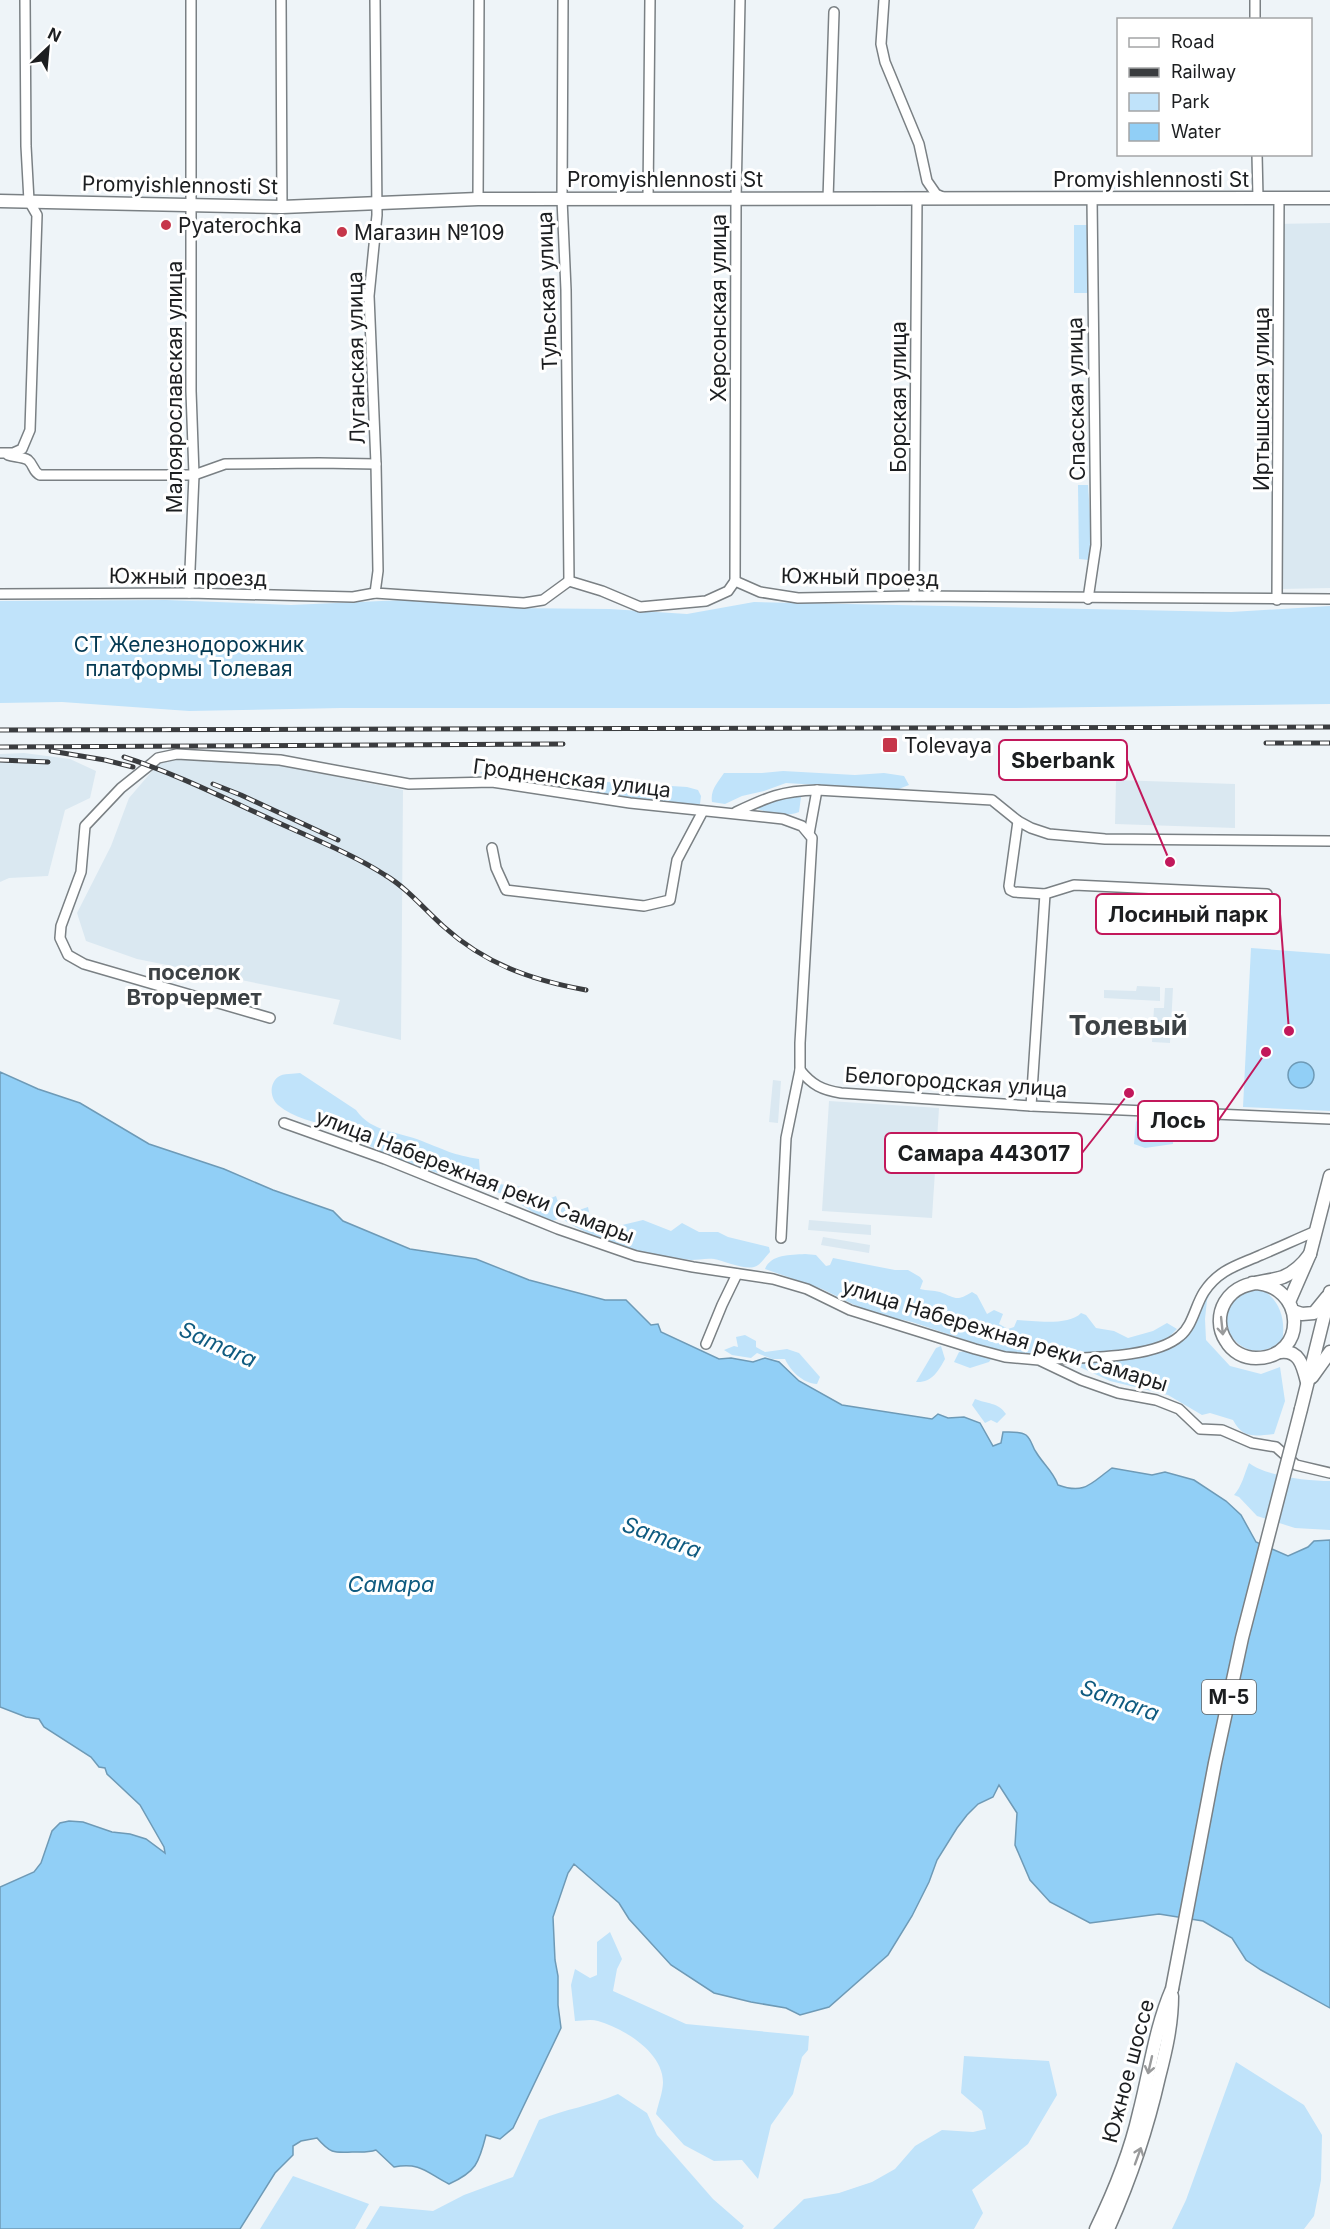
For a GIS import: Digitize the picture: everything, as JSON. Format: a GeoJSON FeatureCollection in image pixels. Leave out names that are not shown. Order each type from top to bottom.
{"type":"FeatureCollection","features":[{"type":"Feature","properties":{"kind":"main road","name":"Promyishlennosti St"},"geometry":{"type":"LineString","coordinates":[[0,201],[282,207],[478,199],[1330,198]]}},
{"type":"Feature","properties":{"kind":"main road"},"geometry":{"type":"LineString","coordinates":[[1280,1352],[1294,1332],[1292,1306],[1310,1254],[1330,1176]]}},
{"type":"Feature","properties":{"kind":"main road"},"geometry":{"type":"LineString","coordinates":[[1307,1383],[1301,1362],[1297,1356],[1287,1351],[1267,1358],[1251,1358],[1232,1349],[1223,1338],[1220,1319],[1226,1301],[1234,1292],[1252,1283],[1282,1277],[1292,1272],[1310,1254]]}},
{"type":"Feature","properties":{"kind":"main road"},"geometry":{"type":"LineString","coordinates":[[1252,1283],[1266,1284],[1276,1288],[1302,1314],[1314,1312],[1330,1293]]}},
{"type":"Feature","properties":{"kind":"main road","name":"М-5"},"geometry":{"type":"LineString","coordinates":[[1172,1989],[1213,1774],[1242,1638],[1330,1293]]}},
{"type":"Feature","properties":{"kind":"main road"},"geometry":{"type":"LineString","coordinates":[[1325,1313],[1330,1328]]}},
{"type":"Feature","properties":{"kind":"main road"},"geometry":{"type":"LineString","coordinates":[[1307,1383],[1330,1352]]}},
{"type":"Feature","properties":{"kind":"main road","name":"Южное шоссе"},"geometry":{"type":"LineString","coordinates":[[1107,2229],[1140,2151],[1167,2042],[1172,1989]]}},
{"type":"Feature","properties":{"kind":"main road","name":"Южное шоссе"},"geometry":{"type":"LineString","coordinates":[[1095,2229],[1120,2175],[1139,2116],[1162,2011],[1172,1989]]}},
{"type":"Feature","properties":{"kind":"street"},"geometry":{"type":"LineString","coordinates":[[0,454],[13,453],[22,449],[30,430],[37,215],[30,201],[26,146],[25,0]]}},
{"type":"Feature","properties":{"kind":"street","name":"Малоярославская улица"},"geometry":{"type":"LineString","coordinates":[[189,593],[194,474],[191,392],[192,0]]}},
{"type":"Feature","properties":{"kind":"street"},"geometry":{"type":"LineString","coordinates":[[281,0],[282,207]]}},
{"type":"Feature","properties":{"kind":"street","name":"Луганская улица"},"geometry":{"type":"LineString","coordinates":[[375,0],[377,202],[376,240],[369,296],[376,464],[378,571],[375,593]]}},
{"type":"Feature","properties":{"kind":"street"},"geometry":{"type":"LineString","coordinates":[[478,199],[479,0]]}},
{"type":"Feature","properties":{"kind":"street","name":"Тульская улица"},"geometry":{"type":"LineString","coordinates":[[563,0],[562,199],[566,290],[569,581]]}},
{"type":"Feature","properties":{"kind":"street"},"geometry":{"type":"LineString","coordinates":[[648,199],[650,0]]}},
{"type":"Feature","properties":{"kind":"street","name":"Херсонская улица"},"geometry":{"type":"LineString","coordinates":[[735,581],[736,199],[740,0]]}},
{"type":"Feature","properties":{"kind":"street"},"geometry":{"type":"LineString","coordinates":[[884,0],[881,44],[885,62],[916,135],[927,181],[936,194],[945,198]]}},
{"type":"Feature","properties":{"kind":"street"},"geometry":{"type":"LineString","coordinates":[[1255,0],[1255,18]]}},
{"type":"Feature","properties":{"kind":"street"},"geometry":{"type":"LineString","coordinates":[[828,198],[834,12]]}},
{"type":"Feature","properties":{"kind":"street"},"geometry":{"type":"LineString","coordinates":[[1257,156],[1258,198]]}},
{"type":"Feature","properties":{"kind":"street","name":"Борская улица"},"geometry":{"type":"LineString","coordinates":[[914,596],[917,198]]}},
{"type":"Feature","properties":{"kind":"street","name":"Спасская улица"},"geometry":{"type":"LineString","coordinates":[[1088,599],[1096,545],[1092,198]]}},
{"type":"Feature","properties":{"kind":"street","name":"Иртышская улица"},"geometry":{"type":"LineString","coordinates":[[1277,600],[1279,198]]}},
{"type":"Feature","properties":{"kind":"street"},"geometry":{"type":"LineString","coordinates":[[0,454],[25,458],[34,472],[40,475],[194,474],[225,464],[376,464]]}},
{"type":"Feature","properties":{"kind":"street"},"geometry":{"type":"LineString","coordinates":[[569,581],[602,591],[640,607],[706,601],[728,591],[735,581]]}},
{"type":"Feature","properties":{"kind":"street","name":"Южный проезд"},"geometry":{"type":"LineString","coordinates":[[0,594],[189,593],[353,597],[375,593],[524,603],[543,600],[569,581]]}},
{"type":"Feature","properties":{"kind":"street","name":"Южный проезд"},"geometry":{"type":"LineString","coordinates":[[735,581],[760,592],[798,598],[914,596],[1330,599]]}},
{"type":"Feature","properties":{"kind":"street","name":"Гродненская улица"},"geometry":{"type":"LineString","coordinates":[[270,1018],[84,964],[68,955],[60,938],[61,926],[81,873],[85,826],[121,788],[158,758],[177,754],[280,760],[409,784],[492,782],[630,803],[783,819],[805,830]]}},
{"type":"Feature","properties":{"kind":"street"},"geometry":{"type":"LineString","coordinates":[[733,814],[767,797],[789,790],[817,790],[992,800],[1018,821],[1049,834],[1105,839],[1330,841]]}},
{"type":"Feature","properties":{"kind":"street"},"geometry":{"type":"LineString","coordinates":[[781,1238],[786,1138],[800,1070],[812,838],[805,830],[817,790]]}},
{"type":"Feature","properties":{"kind":"street"},"geometry":{"type":"LineString","coordinates":[[492,848],[496,868],[506,890],[644,906],[670,900],[677,860],[703,811]]}},
{"type":"Feature","properties":{"kind":"street"},"geometry":{"type":"LineString","coordinates":[[1018,821],[1010,890],[1045,894],[1074,885],[1267,894]]}},
{"type":"Feature","properties":{"kind":"street"},"geometry":{"type":"LineString","coordinates":[[1031,1106],[1045,894]]}},
{"type":"Feature","properties":{"kind":"street","name":"Белогородская улица"},"geometry":{"type":"LineString","coordinates":[[800,1070],[816,1086],[841,1094],[1031,1106],[1330,1119]]}},
{"type":"Feature","properties":{"kind":"street","name":"улица Набережная реки Самары"},"geometry":{"type":"LineString","coordinates":[[284,1123],[385,1159],[558,1229],[636,1256],[773,1279],[807,1289],[850,1310],[975,1349],[1005,1357],[1039,1360],[1081,1380],[1118,1393],[1156,1400],[1179,1409],[1200,1429],[1222,1430],[1251,1443],[1276,1447],[1296,1465],[1330,1473]]}},
{"type":"Feature","properties":{"kind":"street"},"geometry":{"type":"LineString","coordinates":[[1039,1360],[1134,1354],[1165,1345],[1180,1336],[1191,1321],[1204,1292],[1231,1266],[1316,1232]]}},
{"type":"Feature","properties":{"kind":"street"},"geometry":{"type":"LineString","coordinates":[[706,1344],[737,1274]]}},
{"type":"Feature","properties":{"kind":"shaded area"},"geometry":{"type":"Polygon","coordinates":[[[1330,223],[1330,588],[1281,589],[1274,224],[1330,223]]]}},
{"type":"Feature","properties":{"kind":"shaded area"},"geometry":{"type":"Polygon","coordinates":[[[24,753],[70,759],[96,771],[90,798],[65,810],[48,876],[9,878],[0,882],[0,754],[24,753]]]}},
{"type":"Feature","properties":{"kind":"shaded area"},"geometry":{"type":"Polygon","coordinates":[[[181,759],[274,764],[403,790],[401,1040],[333,1024],[340,1000],[137,959],[86,941],[77,913],[111,846],[129,798],[159,763],[181,759]]]}},
{"type":"Feature","properties":{"kind":"shaded area"},"geometry":{"type":"Polygon","coordinates":[[[1116,780],[1235,784],[1235,828],[1115,824],[1116,780]]]}},
{"type":"Feature","properties":{"kind":"shaded area"},"geometry":{"type":"Polygon","coordinates":[[[1137,986],[1160,987],[1160,1001],[1104,998],[1104,990],[1136,991],[1137,986]]]}},
{"type":"Feature","properties":{"kind":"shaded area"},"geometry":{"type":"Polygon","coordinates":[[[1165,988],[1173,988],[1170,1043],[1152,1042],[1154,1008],[1164,1008],[1165,988]]]}},
{"type":"Feature","properties":{"kind":"shaded area"},"geometry":{"type":"Polygon","coordinates":[[[773,1080],[781,1081],[778,1123],[769,1122],[773,1080]]]}},
{"type":"Feature","properties":{"kind":"shaded area"},"geometry":{"type":"Polygon","coordinates":[[[829,1101],[939,1108],[932,1218],[822,1211],[829,1101]]]}},
{"type":"Feature","properties":{"kind":"shaded area"},"geometry":{"type":"Polygon","coordinates":[[[809,1220],[871,1225],[871,1235],[808,1230],[809,1220]]]}},
{"type":"Feature","properties":{"kind":"shaded area"},"geometry":{"type":"Polygon","coordinates":[[[823,1237],[870,1245],[869,1253],[821,1245],[823,1237]]]}},
{"type":"Feature","properties":{"kind":"green space"},"geometry":{"type":"Polygon","coordinates":[[[1100,173],[1149,179],[1160,188],[1097,189],[1100,173]]]}},
{"type":"Feature","properties":{"kind":"green space"},"geometry":{"type":"Polygon","coordinates":[[[1074,225],[1090,225],[1091,293],[1074,293],[1074,225]]]}},
{"type":"Feature","properties":{"kind":"green space"},"geometry":{"type":"Polygon","coordinates":[[[1078,485],[1088,485],[1092,545],[1089,560],[1079,559],[1078,485]]]}},
{"type":"Feature","properties":{"kind":"green space","name":"СТ Железнодорожник платформы Толевая"},"geometry":{"type":"Polygon","coordinates":[[[166,600],[291,605],[404,600],[508,608],[610,609],[687,614],[754,602],[1231,612],[1330,606],[1330,704],[1015,708],[341,708],[189,711],[62,702],[0,703],[0,601],[166,600]]]}},
{"type":"Feature","properties":{"kind":"green space"},"geometry":{"type":"Polygon","coordinates":[[[492,769],[592,781],[687,787],[698,790],[701,796],[700,804],[694,806],[556,788],[479,773],[492,769]]]}},
{"type":"Feature","properties":{"kind":"green space"},"geometry":{"type":"Polygon","coordinates":[[[783,771],[855,775],[884,773],[904,776],[909,785],[896,790],[786,783],[742,796],[725,804],[712,802],[713,790],[724,773],[783,771]]]}},
{"type":"Feature","properties":{"kind":"green space"},"geometry":{"type":"Polygon","coordinates":[[[790,795],[801,797],[799,812],[778,814],[758,809],[762,804],[790,795]]]}},
{"type":"Feature","properties":{"kind":"green space"},"geometry":{"type":"Polygon","coordinates":[[[1251,948],[1330,954],[1330,1111],[1243,1107],[1251,948]]]}},
{"type":"Feature","properties":{"kind":"green space"},"geometry":{"type":"Polygon","coordinates":[[[300,1073],[378,1127],[456,1154],[479,1159],[480,1172],[499,1184],[523,1187],[530,1199],[546,1200],[556,1196],[559,1205],[573,1212],[588,1207],[591,1221],[618,1226],[643,1220],[671,1231],[682,1223],[699,1232],[718,1232],[728,1237],[769,1247],[770,1252],[758,1265],[750,1268],[714,1259],[691,1260],[657,1255],[607,1241],[561,1218],[549,1222],[500,1193],[482,1189],[406,1162],[341,1131],[284,1109],[273,1099],[273,1083],[280,1076],[300,1073]]]}},
{"type":"Feature","properties":{"kind":"green space"},"geometry":{"type":"Polygon","coordinates":[[[1140,1116],[1155,1117],[1174,1126],[1173,1144],[1145,1148],[1134,1144],[1136,1122],[1140,1116]]]}},
{"type":"Feature","properties":{"kind":"green space"},"geometry":{"type":"Polygon","coordinates":[[[805,1254],[816,1255],[826,1266],[830,1265],[833,1258],[895,1270],[908,1270],[923,1281],[920,1289],[940,1292],[956,1298],[972,1292],[977,1295],[987,1314],[994,1310],[1003,1314],[999,1324],[1008,1329],[1014,1327],[1017,1320],[1060,1321],[1076,1317],[1081,1313],[1086,1315],[1096,1328],[1114,1331],[1128,1338],[1153,1331],[1167,1323],[1177,1329],[1167,1339],[1142,1347],[1113,1351],[1050,1355],[1001,1352],[912,1322],[869,1312],[822,1289],[765,1269],[776,1258],[805,1254]]]}},
{"type":"Feature","properties":{"kind":"green space"},"geometry":{"type":"Polygon","coordinates":[[[1230,1275],[1214,1286],[1207,1300],[1206,1340],[1230,1366],[1261,1374],[1280,1367],[1285,1401],[1274,1434],[1250,1435],[1241,1430],[1233,1420],[1210,1413],[1202,1415],[1168,1395],[1110,1381],[1058,1357],[1121,1357],[1159,1352],[1177,1341],[1217,1277],[1230,1275]]]}},
{"type":"Feature","properties":{"kind":"green space"},"geometry":{"type":"Polygon","coordinates":[[[1261,1289],[1273,1299],[1280,1312],[1283,1327],[1282,1342],[1264,1350],[1248,1349],[1236,1342],[1228,1330],[1226,1316],[1230,1303],[1242,1293],[1261,1289]]]}},
{"type":"Feature","properties":{"kind":"green space"},"geometry":{"type":"Polygon","coordinates":[[[745,1335],[756,1341],[756,1347],[765,1352],[787,1349],[799,1353],[820,1377],[817,1384],[807,1382],[798,1376],[785,1359],[772,1359],[757,1353],[751,1358],[732,1355],[724,1350],[734,1346],[738,1347],[736,1337],[745,1335]]]}},
{"type":"Feature","properties":{"kind":"green space"},"geometry":{"type":"Polygon","coordinates":[[[941,1346],[945,1359],[940,1368],[930,1379],[916,1382],[936,1348],[941,1346]]]}},
{"type":"Feature","properties":{"kind":"green space"},"geometry":{"type":"Polygon","coordinates":[[[967,1351],[991,1359],[989,1362],[970,1368],[954,1362],[959,1352],[967,1351]]]}},
{"type":"Feature","properties":{"kind":"green space"},"geometry":{"type":"Polygon","coordinates":[[[975,1399],[996,1405],[1006,1414],[997,1423],[991,1420],[985,1423],[972,1405],[975,1399]]]}},
{"type":"Feature","properties":{"kind":"green space"},"geometry":{"type":"Polygon","coordinates":[[[1249,1463],[1256,1468],[1276,1474],[1299,1479],[1330,1481],[1330,1530],[1295,1528],[1257,1516],[1239,1497],[1234,1495],[1249,1463]]]}},
{"type":"Feature","properties":{"kind":"green space"},"geometry":{"type":"Polygon","coordinates":[[[610,1932],[622,1959],[617,1969],[613,1991],[686,2024],[809,2036],[808,2050],[802,2057],[793,2094],[771,2125],[758,2179],[742,2160],[714,2161],[684,2145],[656,2114],[663,2086],[661,2071],[649,2051],[640,2043],[608,2024],[589,2020],[575,2021],[571,1985],[575,1969],[590,1978],[597,1975],[597,1942],[610,1932]]]}},
{"type":"Feature","properties":{"kind":"green space"},"geometry":{"type":"Polygon","coordinates":[[[964,2056],[1049,2061],[1057,2095],[1028,2144],[972,2190],[983,2213],[974,2229],[773,2229],[804,2199],[839,2193],[872,2182],[895,2169],[915,2146],[942,2130],[973,2132],[986,2129],[982,2111],[961,2093],[964,2056]]]}},
{"type":"Feature","properties":{"kind":"green space"},"geometry":{"type":"Polygon","coordinates":[[[1236,2062],[1304,2105],[1322,2135],[1321,2180],[1314,2216],[1304,2229],[1172,2229],[1186,2200],[1236,2062]]]}},
{"type":"Feature","properties":{"kind":"green space"},"geometry":{"type":"Polygon","coordinates":[[[618,2094],[647,2113],[657,2135],[713,2199],[744,2226],[742,2229],[366,2229],[380,2206],[433,2211],[464,2195],[513,2177],[539,2120],[618,2094]]]}},
{"type":"Feature","properties":{"kind":"green space"},"geometry":{"type":"Polygon","coordinates":[[[293,2176],[369,2204],[355,2229],[260,2229],[293,2176]]]}},
{"type":"Feature","properties":{"kind":"water"},"geometry":{"type":"Polygon","coordinates":[[[1301,1062],[1310,1066],[1314,1075],[1310,1084],[1301,1088],[1292,1084],[1288,1075],[1292,1066],[1301,1062]]]}},
{"type":"Feature","properties":{"kind":"water","name":"Самара"},"geometry":{"type":"Polygon","coordinates":[[[0,1072],[38,1089],[80,1103],[149,1144],[224,1169],[273,1190],[333,1211],[343,1221],[410,1249],[476,1259],[529,1280],[605,1300],[626,1300],[651,1325],[658,1324],[661,1332],[719,1359],[731,1358],[753,1362],[765,1358],[779,1362],[799,1381],[842,1405],[932,1419],[938,1414],[948,1418],[964,1417],[980,1423],[993,1446],[1001,1443],[1003,1432],[1024,1434],[1030,1439],[1058,1485],[1067,1488],[1081,1488],[1093,1483],[1112,1468],[1152,1475],[1165,1472],[1194,1480],[1226,1501],[1241,1515],[1256,1542],[1288,1556],[1308,1547],[1314,1541],[1330,1540],[1330,2008],[1246,1960],[1232,1938],[1203,1921],[1159,1914],[1090,1923],[1050,1902],[1030,1880],[1015,1845],[1017,1813],[999,1785],[993,1797],[978,1804],[957,1828],[937,1860],[912,1916],[888,1955],[829,2007],[800,2015],[786,2008],[714,1993],[671,1965],[629,1919],[619,1903],[574,1864],[568,1873],[553,1917],[561,2028],[513,2128],[500,2139],[486,2135],[475,2166],[471,2171],[449,2184],[417,2167],[394,2167],[376,2150],[336,2152],[325,2147],[317,2138],[301,2141],[293,2146],[293,2155],[275,2173],[240,2229],[0,2229],[0,1887],[34,1872],[41,1863],[52,1831],[60,1823],[69,1821],[83,1822],[112,1832],[146,1839],[165,1853],[164,1847],[140,1805],[107,1774],[105,1768],[99,1767],[91,1757],[44,1727],[39,1719],[26,1717],[0,1707],[0,1072]]]}},
{"type":"Feature","properties":{"kind":"railway"},"geometry":{"type":"LineString","coordinates":[[0,730],[1330,727]]}},
{"type":"Feature","properties":{"kind":"railway"},"geometry":{"type":"LineString","coordinates":[[1266,743],[1330,743]]}},
{"type":"Feature","properties":{"kind":"railway"},"geometry":{"type":"LineString","coordinates":[[0,747],[563,744]]}},
{"type":"Feature","properties":{"kind":"railway"},"geometry":{"type":"LineString","coordinates":[[51,751],[133,767]]}},
{"type":"Feature","properties":{"kind":"railway"},"geometry":{"type":"LineString","coordinates":[[124,757],[202,788],[372,867],[401,886],[459,939],[492,960],[510,969],[546,981],[586,990]]}},
{"type":"Feature","properties":{"kind":"railway"},"geometry":{"type":"LineString","coordinates":[[0,760],[48,762]]}},
{"type":"Feature","properties":{"kind":"railway"},"geometry":{"type":"LineString","coordinates":[[213,784],[338,840]]}},
{"type":"Feature","properties":{"kind":"place","name":"Pyaterochka"},"geometry":{"type":"Point","coordinates":[166,225]}},
{"type":"Feature","properties":{"kind":"place","name":"Магазин №109"},"geometry":{"type":"Point","coordinates":[342,232]}},
{"type":"Feature","properties":{"kind":"place","name":"Tolevaya"},"geometry":{"type":"Point","coordinates":[890,745]}},
{"type":"Feature","properties":{"kind":"place","name":"Sberbank"},"geometry":{"type":"Point","coordinates":[1170,862]}},
{"type":"Feature","properties":{"kind":"place","name":"Лосиный парк"},"geometry":{"type":"Point","coordinates":[1289,1031]}},
{"type":"Feature","properties":{"kind":"place","name":"Лось"},"geometry":{"type":"Point","coordinates":[1266,1052]}},
{"type":"Feature","properties":{"kind":"place","name":"Самара 443017"},"geometry":{"type":"Point","coordinates":[1129,1093]}},
{"type":"Feature","properties":{"kind":"district","name":"поселок Вторчермет"},"geometry":{"type":"Point","coordinates":[194,984]}},
{"type":"Feature","properties":{"kind":"district","name":"Толевый"},"geometry":{"type":"Point","coordinates":[1128,1025]}},
{"type":"Feature","properties":{"kind":"water label","name":"Samara"},"geometry":{"type":"Point","coordinates":[218,1344]}},
{"type":"Feature","properties":{"kind":"water label","name":"Samara"},"geometry":{"type":"Point","coordinates":[662,1537]}},
{"type":"Feature","properties":{"kind":"water label","name":"Samara"},"geometry":{"type":"Point","coordinates":[1120,1700]}}]}
